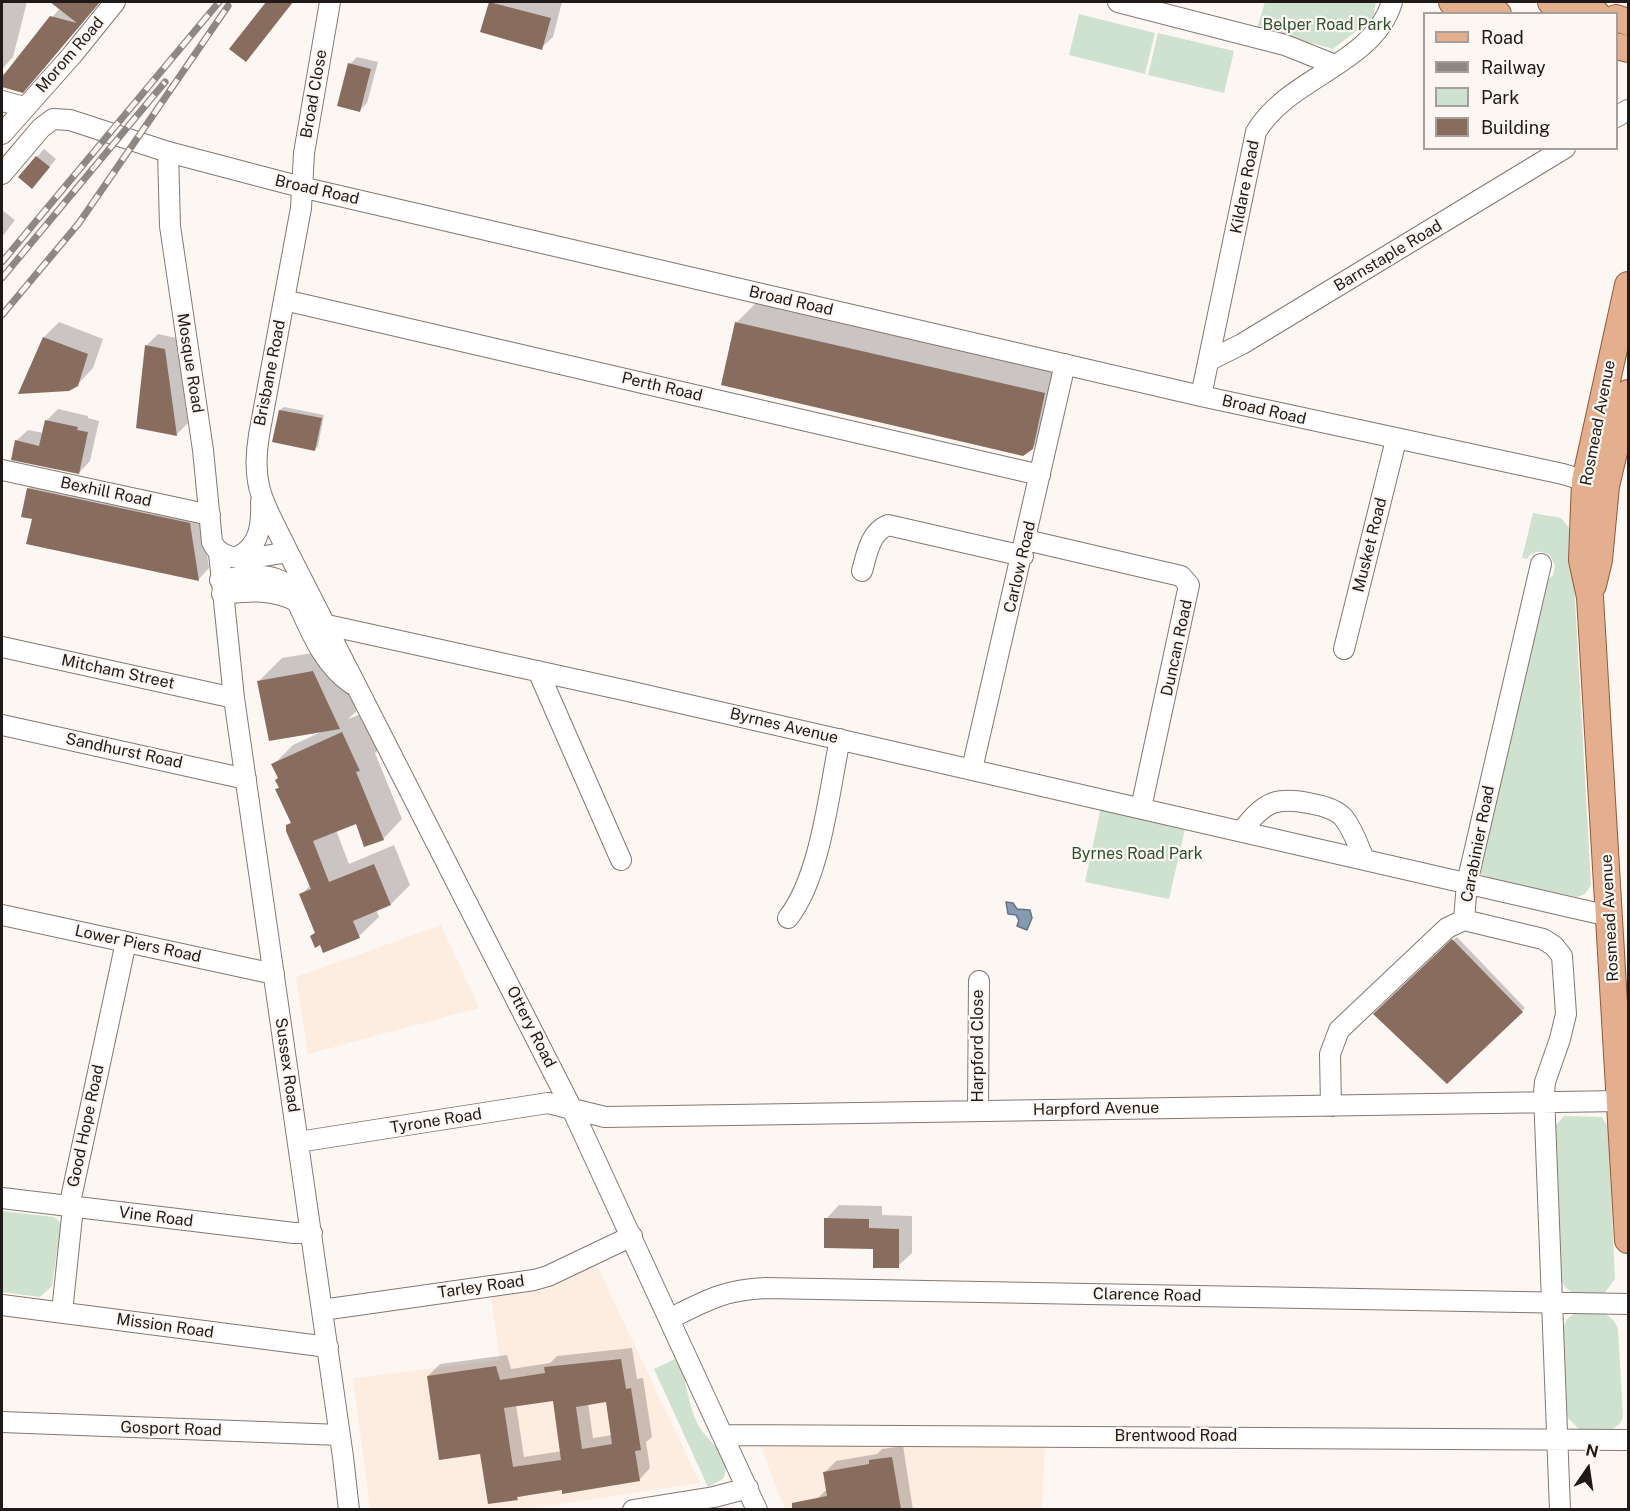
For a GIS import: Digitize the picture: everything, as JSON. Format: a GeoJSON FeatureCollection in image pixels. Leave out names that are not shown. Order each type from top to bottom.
{"type":"FeatureCollection","features":[{"type":"Feature","properties":{"kind":"main road"},"geometry":{"type":"LineString","coordinates":[[1452,2],[1490,12]]}},
{"type":"Feature","properties":{"kind":"main road"},"geometry":{"type":"LineString","coordinates":[[1551,2],[1590,12]]}},
{"type":"Feature","properties":{"kind":"main road","name":"Rosmead Avenue"},"geometry":{"type":"LineString","coordinates":[[1629,285],[1582,561],[1590,597],[1629,1240]]}},
{"type":"Feature","properties":{"kind":"main road","name":"Rosmead Avenue"},"geometry":{"type":"LineString","coordinates":[[1595,484],[1629,393]]}},
{"type":"Feature","properties":{"kind":"street","name":"Morom Road"},"geometry":{"type":"LineString","coordinates":[[2,134],[73,54],[115,2]]}},
{"type":"Feature","properties":{"kind":"street","name":"Broad Close"},"geometry":{"type":"LineString","coordinates":[[301,187],[304,153],[330,2]]}},
{"type":"Feature","properties":{"kind":"street"},"geometry":{"type":"LineString","coordinates":[[1118,2],[1285,45],[1335,65]]}},
{"type":"Feature","properties":{"kind":"street","name":"Kildare Road"},"geometry":{"type":"LineString","coordinates":[[1202,396],[1256,132],[1279,103],[1376,34],[1388,16],[1392,2]]}},
{"type":"Feature","properties":{"kind":"street"},"geometry":{"type":"LineString","coordinates":[[2,101],[24,107]]}},
{"type":"Feature","properties":{"kind":"street","name":"Broad Road"},"geometry":{"type":"LineString","coordinates":[[2,174],[41,128],[53,119],[70,120],[168,153],[301,187],[1202,396],[1595,484]]}},
{"type":"Feature","properties":{"kind":"street","name":"Barnstaple Road"},"geometry":{"type":"LineString","coordinates":[[1210,360],[1242,344],[1562,150]]}},
{"type":"Feature","properties":{"kind":"street","name":"Mosque Road"},"geometry":{"type":"LineString","coordinates":[[168,153],[170,226],[203,450],[212,542],[228,555],[221,587]]}},
{"type":"Feature","properties":{"kind":"street","name":"Brisbane Road"},"geometry":{"type":"LineString","coordinates":[[288,552],[261,496],[255,463],[301,208],[301,187]]}},
{"type":"Feature","properties":{"kind":"street","name":"Perth Road"},"geometry":{"type":"LineString","coordinates":[[284,300],[1040,475]]}},
{"type":"Feature","properties":{"kind":"street","name":"Carlow Road"},"geometry":{"type":"LineString","coordinates":[[972,769],[1065,364]]}},
{"type":"Feature","properties":{"kind":"street","name":"Musket Road"},"geometry":{"type":"LineString","coordinates":[[1344,650],[1396,440]]}},
{"type":"Feature","properties":{"kind":"street","name":"Bexhill Road"},"geometry":{"type":"LineString","coordinates":[[2,470],[210,515]]}},
{"type":"Feature","properties":{"kind":"street"},"geometry":{"type":"LineString","coordinates":[[228,555],[248,552],[257,537],[261,520],[261,496]]}},
{"type":"Feature","properties":{"kind":"street","name":"Duncan Road"},"geometry":{"type":"LineString","coordinates":[[862,571],[874,536],[881,528],[888,525],[1181,576],[1189,585],[1141,808]]}},
{"type":"Feature","properties":{"kind":"street"},"geometry":{"type":"LineString","coordinates":[[228,555],[288,552]]}},
{"type":"Feature","properties":{"kind":"street","name":"Ottery Road"},"geometry":{"type":"LineString","coordinates":[[288,552],[572,1109],[671,1318],[757,1509]]}},
{"type":"Feature","properties":{"kind":"street","name":"Carabinier Road"},"geometry":{"type":"LineString","coordinates":[[1331,1106],[1330,1054],[1339,1030],[1447,928],[1464,920],[1467,883],[1541,564]]}},
{"type":"Feature","properties":{"kind":"street"},"geometry":{"type":"LineString","coordinates":[[221,587],[254,576],[278,578],[290,587],[321,650],[335,670],[358,688]]}},
{"type":"Feature","properties":{"kind":"street","name":"Sussex Road"},"geometry":{"type":"LineString","coordinates":[[221,587],[234,698],[328,1347],[348,1509]]}},
{"type":"Feature","properties":{"kind":"street","name":"Byrnes Avenue"},"geometry":{"type":"LineString","coordinates":[[327,625],[840,739],[1609,916]]}},
{"type":"Feature","properties":{"kind":"street","name":"Mitcham Street"},"geometry":{"type":"LineString","coordinates":[[2,647],[234,698]]}},
{"type":"Feature","properties":{"kind":"street"},"geometry":{"type":"LineString","coordinates":[[538,671],[621,860]]}},
{"type":"Feature","properties":{"kind":"street","name":"Sandhurst Road"},"geometry":{"type":"LineString","coordinates":[[2,724],[246,778]]}},
{"type":"Feature","properties":{"kind":"street"},"geometry":{"type":"LineString","coordinates":[[788,918],[805,890],[813,867],[840,739]]}},
{"type":"Feature","properties":{"kind":"street"},"geometry":{"type":"LineString","coordinates":[[1242,831],[1254,814],[1280,800],[1294,800],[1328,807],[1347,822],[1364,859]]}},
{"type":"Feature","properties":{"kind":"street","name":"Lower Piers Road"},"geometry":{"type":"LineString","coordinates":[[2,915],[274,974]]}},
{"type":"Feature","properties":{"kind":"street"},"geometry":{"type":"LineString","coordinates":[[1464,920],[1543,939],[1554,946],[1562,956],[1566,1014],[1545,1082],[1563,1504]]}},
{"type":"Feature","properties":{"kind":"street","name":"Good Hope Road"},"geometry":{"type":"LineString","coordinates":[[62,1312],[73,1207],[71,1197],[126,942]]}},
{"type":"Feature","properties":{"kind":"street","name":"Harpford Close"},"geometry":{"type":"LineString","coordinates":[[978,1111],[979,981]]}},
{"type":"Feature","properties":{"kind":"street","name":"Harpford Avenue"},"geometry":{"type":"LineString","coordinates":[[572,1109],[605,1117],[1620,1101]]}},
{"type":"Feature","properties":{"kind":"street","name":"Tyrone Road"},"geometry":{"type":"LineString","coordinates":[[298,1142],[548,1103],[572,1109]]}},
{"type":"Feature","properties":{"kind":"street","name":"Vine Road"},"geometry":{"type":"LineString","coordinates":[[2,1198],[312,1233]]}},
{"type":"Feature","properties":{"kind":"street","name":"Tarley Road"},"geometry":{"type":"LineString","coordinates":[[322,1310],[548,1276],[632,1236]]}},
{"type":"Feature","properties":{"kind":"street","name":"Clarence Road"},"geometry":{"type":"LineString","coordinates":[[671,1318],[716,1295],[737,1289],[765,1288],[1629,1304]]}},
{"type":"Feature","properties":{"kind":"street","name":"Mission Road"},"geometry":{"type":"LineString","coordinates":[[2,1305],[328,1347]]}},
{"type":"Feature","properties":{"kind":"street","name":"Gosport Road"},"geometry":{"type":"LineString","coordinates":[[2,1422],[340,1435]]}},
{"type":"Feature","properties":{"kind":"street","name":"Brentwood Road"},"geometry":{"type":"LineString","coordinates":[[724,1435],[1629,1440]]}},
{"type":"Feature","properties":{"kind":"street"},"geometry":{"type":"LineString","coordinates":[[633,1509],[714,1497],[748,1488]]}},
{"type":"Feature","properties":{"kind":"shaded area"},"geometry":{"type":"Polygon","coordinates":[[[441,925],[479,1008],[308,1054],[296,977],[441,925]]]}},
{"type":"Feature","properties":{"kind":"shaded area"},"geometry":{"type":"Polygon","coordinates":[[[596,1264],[700,1483],[527,1509],[370,1509],[353,1378],[500,1360],[491,1297],[547,1289],[596,1264]]]}},
{"type":"Feature","properties":{"kind":"shaded area"},"geometry":{"type":"Polygon","coordinates":[[[760,1445],[1045,1447],[1042,1509],[785,1509],[760,1445]]]}},
{"type":"Feature","properties":{"kind":"green space","name":"Belper Road Park"},"geometry":{"type":"Polygon","coordinates":[[[1265,2],[1376,2],[1373,18],[1333,49],[1257,28],[1265,2]]]}},
{"type":"Feature","properties":{"kind":"green space"},"geometry":{"type":"Polygon","coordinates":[[[1079,14],[1155,33],[1145,74],[1069,55],[1079,14]]]}},
{"type":"Feature","properties":{"kind":"green space"},"geometry":{"type":"Polygon","coordinates":[[[1158,33],[1234,51],[1224,93],[1148,75],[1158,33]]]}},
{"type":"Feature","properties":{"kind":"green space"},"geometry":{"type":"Polygon","coordinates":[[[1533,513],[1561,518],[1571,530],[1591,885],[1585,894],[1577,897],[1486,878],[1479,872],[1544,584],[1553,575],[1555,566],[1550,555],[1543,552],[1535,552],[1527,559],[1522,558],[1533,513]]]}},
{"type":"Feature","properties":{"kind":"green space","name":"Byrnes Road Park"},"geometry":{"type":"Polygon","coordinates":[[[1101,807],[1186,825],[1169,899],[1085,882],[1101,807]]]}},
{"type":"Feature","properties":{"kind":"green space"},"geometry":{"type":"Polygon","coordinates":[[[1564,1116],[1602,1117],[1608,1127],[1615,1279],[1602,1296],[1582,1295],[1570,1291],[1562,1282],[1560,1275],[1554,1127],[1564,1116]]]}},
{"type":"Feature","properties":{"kind":"green space"},"geometry":{"type":"Polygon","coordinates":[[[2,1211],[54,1217],[61,1223],[52,1286],[40,1297],[2,1292],[2,1211]]]}},
{"type":"Feature","properties":{"kind":"green space"},"geometry":{"type":"Polygon","coordinates":[[[1576,1312],[1606,1315],[1611,1318],[1618,1329],[1623,1417],[1616,1427],[1605,1431],[1581,1431],[1567,1417],[1562,1331],[1567,1319],[1576,1312]]]}},
{"type":"Feature","properties":{"kind":"green space"},"geometry":{"type":"Polygon","coordinates":[[[677,1358],[696,1420],[720,1452],[726,1464],[723,1479],[708,1487],[654,1369],[677,1358]]]}},
{"type":"Feature","properties":{"kind":"water"},"geometry":{"type":"Polygon","coordinates":[[[1006,902],[1013,903],[1017,909],[1030,910],[1032,918],[1027,930],[1017,926],[1019,920],[1016,915],[1008,914],[1006,902]]]}},
{"type":"Feature","properties":{"kind":"building"},"geometry":{"type":"Polygon","coordinates":[[[50,2],[100,2],[23,93],[2,87],[2,77],[50,16],[77,23],[50,2]]]}},
{"type":"Feature","properties":{"kind":"building"},"geometry":{"type":"Polygon","coordinates":[[[266,2],[293,2],[246,62],[229,49],[266,2]]]}},
{"type":"Feature","properties":{"kind":"building"},"geometry":{"type":"Polygon","coordinates":[[[489,2],[551,18],[542,50],[480,32],[489,2]]]}},
{"type":"Feature","properties":{"kind":"building"},"geometry":{"type":"Polygon","coordinates":[[[348,63],[371,69],[360,112],[337,106],[348,63]]]}},
{"type":"Feature","properties":{"kind":"building"},"geometry":{"type":"Polygon","coordinates":[[[36,156],[50,167],[32,189],[18,177],[36,156]]]}},
{"type":"Feature","properties":{"kind":"building"},"geometry":{"type":"Polygon","coordinates":[[[735,322],[1045,393],[1033,449],[1023,456],[721,385],[735,322]]]}},
{"type":"Feature","properties":{"kind":"building"},"geometry":{"type":"Polygon","coordinates":[[[43,337],[88,354],[78,386],[69,391],[18,394],[43,337]]]}},
{"type":"Feature","properties":{"kind":"building"},"geometry":{"type":"Polygon","coordinates":[[[145,345],[165,349],[177,436],[136,428],[145,345]]]}},
{"type":"Feature","properties":{"kind":"building"},"geometry":{"type":"Polygon","coordinates":[[[279,410],[322,418],[315,451],[272,442],[279,410]]]}},
{"type":"Feature","properties":{"kind":"building"},"geometry":{"type":"Polygon","coordinates":[[[45,420],[78,427],[77,430],[88,432],[79,474],[11,460],[15,440],[39,446],[45,420]]]}},
{"type":"Feature","properties":{"kind":"building"},"geometry":{"type":"Polygon","coordinates":[[[27,488],[190,523],[199,581],[26,544],[32,519],[21,517],[27,488]]]}},
{"type":"Feature","properties":{"kind":"building"},"geometry":{"type":"Polygon","coordinates":[[[313,671],[340,729],[269,741],[257,681],[313,671]]]}},
{"type":"Feature","properties":{"kind":"building"},"geometry":{"type":"Polygon","coordinates":[[[342,732],[360,771],[356,772],[384,840],[364,847],[356,824],[313,841],[329,882],[374,864],[391,905],[353,921],[360,938],[323,953],[320,945],[315,948],[310,936],[315,933],[299,894],[311,889],[286,831],[286,825],[291,823],[275,789],[279,788],[275,780],[278,778],[271,764],[342,732]]]}},
{"type":"Feature","properties":{"kind":"building"},"geometry":{"type":"Polygon","coordinates":[[[1452,939],[1523,1012],[1447,1084],[1373,1014],[1452,939]]]}},
{"type":"Feature","properties":{"kind":"building"},"geometry":{"type":"Polygon","coordinates":[[[824,1218],[869,1219],[869,1228],[899,1229],[899,1268],[873,1268],[873,1249],[824,1248],[824,1218]]]}},
{"type":"Feature","properties":{"kind":"building"},"geometry":{"type":"Polygon","coordinates":[[[621,1359],[626,1389],[631,1388],[641,1450],[635,1451],[640,1481],[562,1494],[562,1490],[488,1504],[480,1454],[439,1460],[427,1376],[496,1366],[500,1380],[545,1373],[544,1367],[621,1359]],[[553,1401],[504,1408],[513,1467],[561,1460],[553,1401]],[[606,1402],[576,1407],[582,1449],[612,1444],[606,1402]]]}},
{"type":"Feature","properties":{"kind":"building"},"geometry":{"type":"Polygon","coordinates":[[[892,1457],[901,1509],[792,1509],[792,1503],[827,1496],[823,1472],[869,1464],[869,1460],[892,1457]]]}},
{"type":"Feature","properties":{"kind":"railway"},"geometry":{"type":"LineString","coordinates":[[2,262],[219,2]]}},
{"type":"Feature","properties":{"kind":"railway"},"geometry":{"type":"LineString","coordinates":[[2,315],[79,223],[228,6]]}},
{"type":"Feature","properties":{"kind":"railway"},"geometry":{"type":"LineString","coordinates":[[2,278],[165,82]]}}]}
